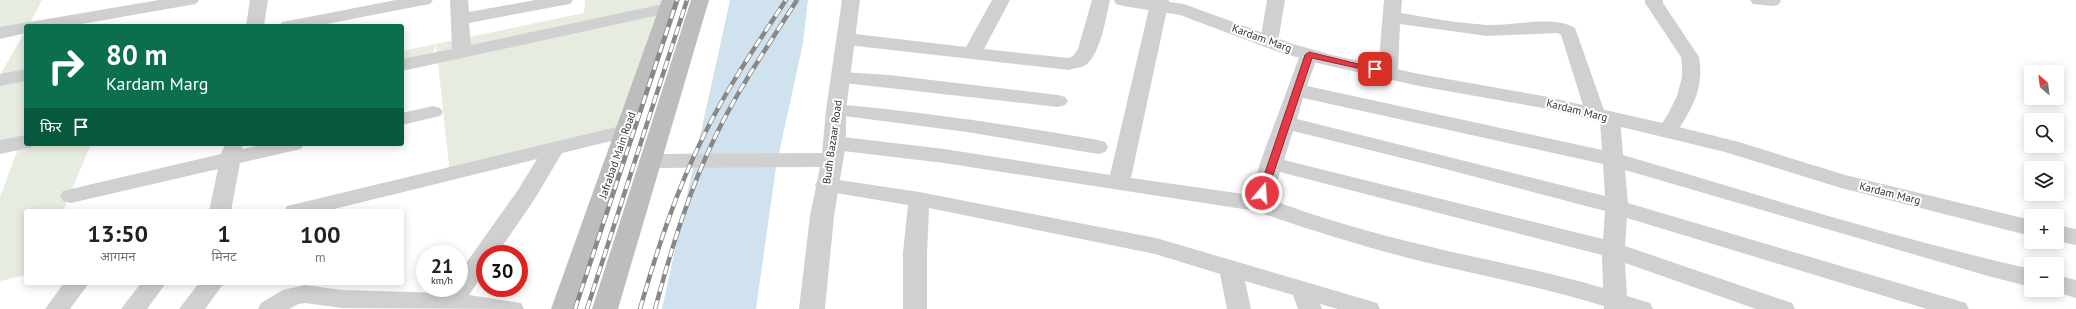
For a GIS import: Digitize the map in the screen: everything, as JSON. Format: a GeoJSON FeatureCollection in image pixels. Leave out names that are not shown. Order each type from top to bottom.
{"type":"FeatureCollection","features":[{"type":"Feature","properties":{"kind":"main road"},"geometry":{"type":"LineString","coordinates":[[605,309],[700,0]]}},
{"type":"Feature","properties":{"kind":"main road","name":"Jafrabad Main Road"},"geometry":{"type":"LineString","coordinates":[[564,309],[669,4]]}},
{"type":"Feature","properties":{"kind":"street"},"geometry":{"type":"LineString","coordinates":[[50,24],[190,0]]}},
{"type":"Feature","properties":{"kind":"street"},"geometry":{"type":"LineString","coordinates":[[254,24],[259,0]]}},
{"type":"Feature","properties":{"kind":"street"},"geometry":{"type":"LineString","coordinates":[[298,24],[424,0]]}},
{"type":"Feature","properties":{"kind":"street"},"geometry":{"type":"LineString","coordinates":[[459,0],[462,52]]}},
{"type":"Feature","properties":{"kind":"street"},"geometry":{"type":"LineString","coordinates":[[461,20],[564,0]]}},
{"type":"Feature","properties":{"kind":"street","name":"Budh Bazaar Road"},"geometry":{"type":"LineString","coordinates":[[812,309],[826,185],[833,151],[836,110],[842,78],[851,0]]}},
{"type":"Feature","properties":{"kind":"street"},"geometry":{"type":"LineString","coordinates":[[972,53],[1001,0]]}},
{"type":"Feature","properties":{"kind":"street"},"geometry":{"type":"LineString","coordinates":[[847,39],[1068,64],[1075,62],[1084,56],[1094,28],[1101,0]]}},
{"type":"Feature","properties":{"kind":"street","name":"Kardam Marg"},"geometry":{"type":"LineString","coordinates":[[1123,0],[1159,3],[1206,17],[1269,42],[1309,55],[1419,80],[1543,102],[1667,131],[1731,148],[1840,181],[2024,226]]}},
{"type":"Feature","properties":{"kind":"street"},"geometry":{"type":"LineString","coordinates":[[1269,42],[1276,0]]}},
{"type":"Feature","properties":{"kind":"street"},"geometry":{"type":"LineString","coordinates":[[1654,0],[1654,3],[1690,57],[1693,67],[1687,98],[1676,120],[1667,131]]}},
{"type":"Feature","properties":{"kind":"street"},"geometry":{"type":"LineString","coordinates":[[1760,0],[1772,1],[1771,0]]}},
{"type":"Feature","properties":{"kind":"street"},"geometry":{"type":"LineString","coordinates":[[1119,183],[1159,3]]}},
{"type":"Feature","properties":{"kind":"street"},"geometry":{"type":"LineString","coordinates":[[404,65],[669,4]]}},
{"type":"Feature","properties":{"kind":"street"},"geometry":{"type":"LineString","coordinates":[[1388,72],[1393,8],[1473,29],[1516,30],[1551,27],[1566,29],[1569,32],[1603,117],[1613,159],[1617,207],[1613,250],[1616,305]]}},
{"type":"Feature","properties":{"kind":"street"},"geometry":{"type":"LineString","coordinates":[[0,33],[24,28]]}},
{"type":"Feature","properties":{"kind":"street"},"geometry":{"type":"LineString","coordinates":[[1259,204],[1271,163],[1286,124],[1296,90],[1309,55]]}},
{"type":"Feature","properties":{"kind":"street"},"geometry":{"type":"LineString","coordinates":[[0,80],[24,75]]}},
{"type":"Feature","properties":{"kind":"street"},"geometry":{"type":"LineString","coordinates":[[842,78],[889,81],[1058,101]]}},
{"type":"Feature","properties":{"kind":"street"},"geometry":{"type":"LineString","coordinates":[[1296,90],[1613,159],[1805,216],[1988,268],[2024,276]]}},
{"type":"Feature","properties":{"kind":"street"},"geometry":{"type":"LineString","coordinates":[[836,110],[902,116],[1022,133],[1098,147]]}},
{"type":"Feature","properties":{"kind":"street"},"geometry":{"type":"LineString","coordinates":[[404,119],[433,112]]}},
{"type":"Feature","properties":{"kind":"street"},"geometry":{"type":"LineString","coordinates":[[1286,124],[1434,159],[1617,207],[1957,309]]}},
{"type":"Feature","properties":{"kind":"street"},"geometry":{"type":"LineString","coordinates":[[303,209],[553,150],[625,131]]}},
{"type":"Feature","properties":{"kind":"street"},"geometry":{"type":"LineString","coordinates":[[0,147],[24,142]]}},
{"type":"Feature","properties":{"kind":"street"},"geometry":{"type":"LineString","coordinates":[[71,196],[232,151],[276,146]]}},
{"type":"Feature","properties":{"kind":"street"},"geometry":{"type":"LineString","coordinates":[[449,306],[526,195],[553,150]]}},
{"type":"Feature","properties":{"kind":"street"},"geometry":{"type":"LineString","coordinates":[[220,209],[232,151]]}},
{"type":"Feature","properties":{"kind":"street"},"geometry":{"type":"LineString","coordinates":[[650,161],[789,160],[833,151],[944,156],[1171,192],[1259,204],[1303,220],[1422,253],[1574,288],[1616,305],[1641,309]]}},
{"type":"Feature","properties":{"kind":"street"},"geometry":{"type":"LineString","coordinates":[[1271,163],[1364,188],[1613,250],[1783,309]]}},
{"type":"Feature","properties":{"kind":"street"},"geometry":{"type":"LineString","coordinates":[[826,185],[919,199],[1156,246],[1231,268],[1306,299],[1368,309]]}},
{"type":"Feature","properties":{"kind":"street"},"geometry":{"type":"LineString","coordinates":[[915,309],[915,253],[919,199]]}},
{"type":"Feature","properties":{"kind":"street"},"geometry":{"type":"LineString","coordinates":[[2064,234],[2076,237]]}},
{"type":"Feature","properties":{"kind":"street"},"geometry":{"type":"LineString","coordinates":[[1231,268],[1239,309]]}},
{"type":"Feature","properties":{"kind":"street"},"geometry":{"type":"LineString","coordinates":[[56,309],[75,285]]}},
{"type":"Feature","properties":{"kind":"street"},"geometry":{"type":"LineString","coordinates":[[133,309],[152,285]]}},
{"type":"Feature","properties":{"kind":"street"},"geometry":{"type":"LineString","coordinates":[[191,309],[210,285]]}},
{"type":"Feature","properties":{"kind":"street"},"geometry":{"type":"LineString","coordinates":[[2064,286],[2076,289]]}},
{"type":"Feature","properties":{"kind":"street"},"geometry":{"type":"LineString","coordinates":[[270,309],[292,296],[305,294],[349,299],[512,309]]}},
{"type":"Feature","properties":{"kind":"shaded area"},"geometry":{"type":"Polygon","coordinates":[[[0,0],[42,0],[30,23],[0,29],[0,0]]]}},
{"type":"Feature","properties":{"kind":"shaded area"},"geometry":{"type":"Polygon","coordinates":[[[585,0],[664,0],[625,131],[450,174],[436,45],[430,59],[404,65],[404,51],[584,13],[585,0]]]}},
{"type":"Feature","properties":{"kind":"shaded area"},"geometry":{"type":"Polygon","coordinates":[[[24,33],[24,146],[90,146],[64,209],[24,209],[24,275],[0,281],[0,197],[20,144],[0,147],[0,75],[24,33]]]}},
{"type":"Feature","properties":{"kind":"water"},"geometry":{"type":"Polygon","coordinates":[[[730,0],[808,0],[803,43],[776,167],[756,309],[662,309],[730,0]]]}},
{"type":"Feature","properties":{"kind":"railway"},"geometry":{"type":"LineString","coordinates":[[575,309],[677,0]]}},
{"type":"Feature","properties":{"kind":"railway"},"geometry":{"type":"LineString","coordinates":[[587,309],[687,0]]}},
{"type":"Feature","properties":{"kind":"railway"},"geometry":{"type":"LineString","coordinates":[[640,309],[668,221],[694,156],[732,83],[786,0]]}},
{"type":"Feature","properties":{"kind":"railway"},"geometry":{"type":"LineString","coordinates":[[655,309],[681,220],[706,156],[734,100],[797,0]]}},
{"type":"Feature","properties":{"kind":"route"},"geometry":{"type":"LineString","coordinates":[[1262,193],[1309,55],[1375,69]]}}]}
